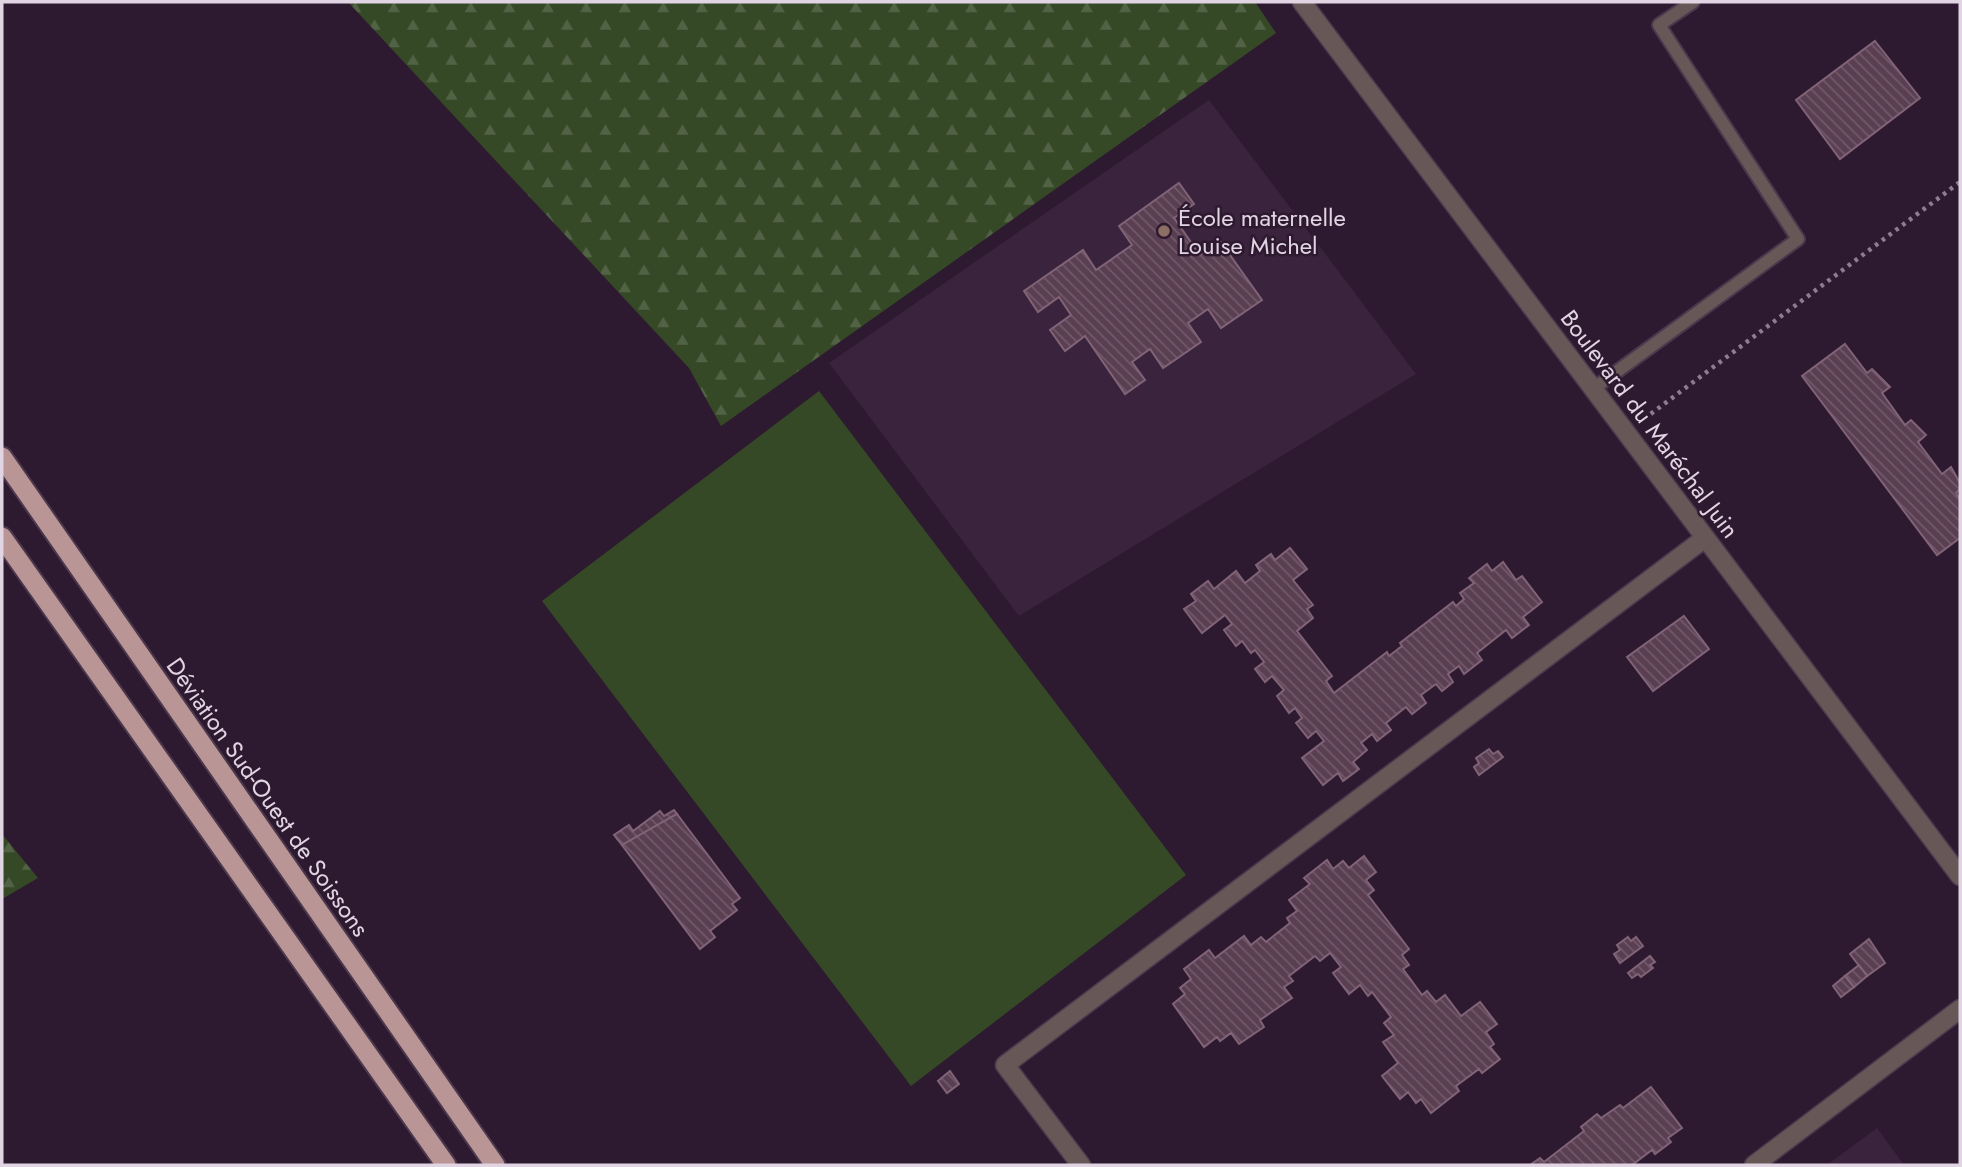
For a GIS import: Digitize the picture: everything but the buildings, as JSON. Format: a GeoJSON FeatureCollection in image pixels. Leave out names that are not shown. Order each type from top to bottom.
{"type":"FeatureCollection","features":[{"type":"Feature","properties":{"kind":"highway","name":"Déviation Sud-Ouest de Soissons"},"geometry":{"type":"LineString","coordinates":[[2,457],[495,1165]]}},
{"type":"Feature","properties":{"kind":"highway"},"geometry":{"type":"LineString","coordinates":[[2,537],[446,1165]]}},
{"type":"Feature","properties":{"kind":"street","name":"Boulevard du Maréchal Juin"},"geometry":{"type":"LineString","coordinates":[[1301,2],[1960,876]]}},
{"type":"Feature","properties":{"kind":"street"},"geometry":{"type":"LineString","coordinates":[[1082,1165],[1005,1065],[1705,538]]}},
{"type":"Feature","properties":{"kind":"street"},"geometry":{"type":"LineString","coordinates":[[1754,1165],[1960,1009]]}},
{"type":"Feature","properties":{"kind":"lane"},"geometry":{"type":"LineString","coordinates":[[1593,389],[1798,239],[1659,25],[1693,2]]}},
{"type":"Feature","properties":{"kind":"path"},"geometry":{"type":"LineString","coordinates":[[1626,432],[1960,182]]}},
{"type":"Feature","properties":{"kind":"shaded area","name":"École maternelle Louise Michel"},"geometry":{"type":"Polygon","coordinates":[[[1209,100],[1416,374],[1019,616],[829,363],[1209,100]]]}},
{"type":"Feature","properties":{"kind":"shaded area"},"geometry":{"type":"Polygon","coordinates":[[[1877,1128],[1904,1165],[1827,1165],[1877,1128]]]}},
{"type":"Feature","properties":{"kind":"green space"},"geometry":{"type":"Polygon","coordinates":[[[348,2],[1255,2],[1276,33],[721,426],[689,368],[348,2]]]}},
{"type":"Feature","properties":{"kind":"green space"},"geometry":{"type":"Polygon","coordinates":[[[819,391],[1186,875],[911,1086],[542,601],[819,391]]]}},
{"type":"Feature","properties":{"kind":"green space"},"geometry":{"type":"Polygon","coordinates":[[[2,834],[38,878],[2,899],[2,834]]]}},
{"type":"Feature","properties":{"kind":"place","name":"École maternelle Louise Michel"},"geometry":{"type":"Point","coordinates":[1164,231]}}]}
